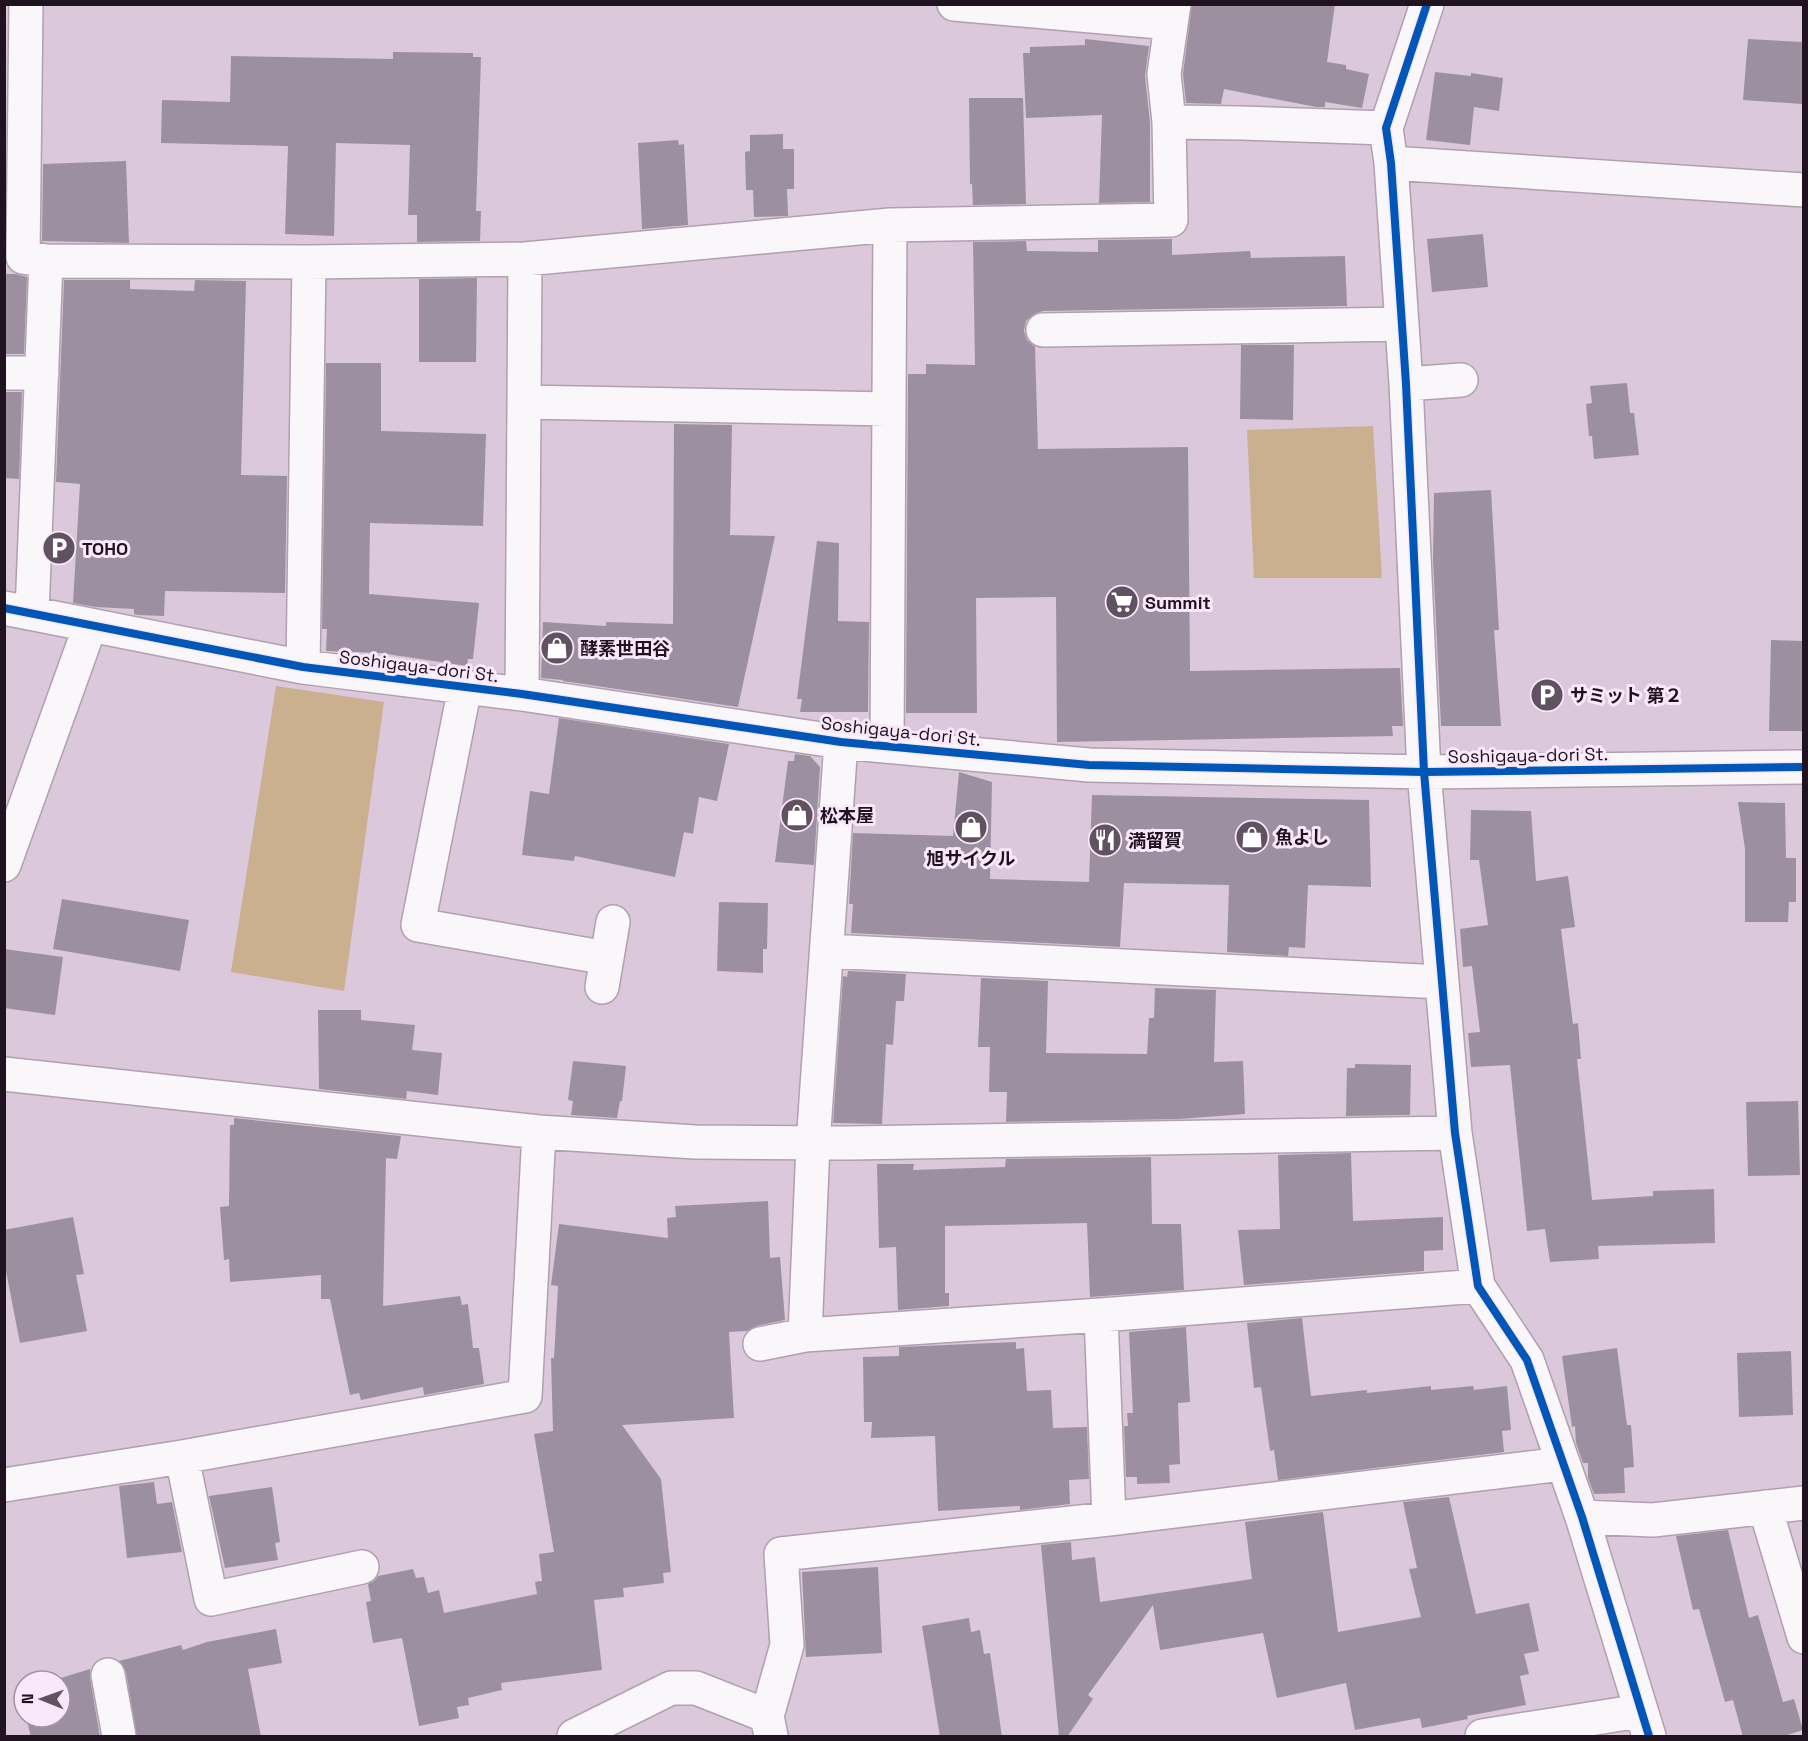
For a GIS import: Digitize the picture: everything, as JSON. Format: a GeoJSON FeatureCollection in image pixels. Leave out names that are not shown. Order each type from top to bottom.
{"type":"FeatureCollection","features":[{"type":"Feature","properties":{"kind":"street"},"geometry":{"type":"LineString","coordinates":[[18,611],[42,374],[35,259],[15,147],[26,4]]}},
{"type":"Feature","properties":{"kind":"street"},"geometry":{"type":"LineString","coordinates":[[35,259],[309,262],[525,259],[890,225],[1171,220],[1169,122],[1164,74],[1173,14],[954,4]]}},
{"type":"Feature","properties":{"kind":"street"},"geometry":{"type":"LineString","coordinates":[[1427,4],[1386,128],[1391,164],[1406,384],[1424,772],[1455,1133],[1478,1286],[1527,1360],[1582,1517],[1644,1724],[1482,1737]]}},
{"type":"Feature","properties":{"kind":"street"},"geometry":{"type":"LineString","coordinates":[[1169,122],[1386,128]]}},
{"type":"Feature","properties":{"kind":"street"},"geometry":{"type":"LineString","coordinates":[[1391,164],[1803,190]]}},
{"type":"Feature","properties":{"kind":"street"},"geometry":{"type":"LineString","coordinates":[[888,746],[890,225]]}},
{"type":"Feature","properties":{"kind":"street"},"geometry":{"type":"LineString","coordinates":[[522,694],[525,259]]}},
{"type":"Feature","properties":{"kind":"street"},"geometry":{"type":"LineString","coordinates":[[303,667],[309,262]]}},
{"type":"Feature","properties":{"kind":"street"},"geometry":{"type":"LineString","coordinates":[[1043,330],[1402,324]]}},
{"type":"Feature","properties":{"kind":"street"},"geometry":{"type":"LineString","coordinates":[[4,373],[42,374]]}},
{"type":"Feature","properties":{"kind":"street"},"geometry":{"type":"LineString","coordinates":[[1406,384],[1461,380]]}},
{"type":"Feature","properties":{"kind":"street"},"geometry":{"type":"LineString","coordinates":[[524,402],[889,409]]}},
{"type":"Feature","properties":{"kind":"street","name":"Soshigaya-dori St."},"geometry":{"type":"LineString","coordinates":[[18,611],[303,667],[522,694],[841,742],[1089,765],[1424,772],[1803,767]]}},
{"type":"Feature","properties":{"kind":"street"},"geometry":{"type":"LineString","coordinates":[[4,864],[90,626]]}},
{"type":"Feature","properties":{"kind":"street"},"geometry":{"type":"LineString","coordinates":[[465,687],[418,925],[604,972],[613,922]]}},
{"type":"Feature","properties":{"kind":"street"},"geometry":{"type":"LineString","coordinates":[[805,1335],[813,1144],[841,742]]}},
{"type":"Feature","properties":{"kind":"street"},"geometry":{"type":"LineString","coordinates":[[827,951],[1441,982]]}},
{"type":"Feature","properties":{"kind":"street"},"geometry":{"type":"LineString","coordinates":[[4,1074],[540,1132],[695,1142],[813,1144],[1455,1133]]}},
{"type":"Feature","properties":{"kind":"street"},"geometry":{"type":"LineString","coordinates":[[4,1485],[182,1457],[525,1396],[540,1132]]}},
{"type":"Feature","properties":{"kind":"street"},"geometry":{"type":"LineString","coordinates":[[760,1344],[805,1335],[1101,1316],[1478,1286]]}},
{"type":"Feature","properties":{"kind":"street"},"geometry":{"type":"LineString","coordinates":[[1101,1316],[1109,1519]]}},
{"type":"Feature","properties":{"kind":"street"},"geometry":{"type":"LineString","coordinates":[[182,1457],[211,1599],[362,1567]]}},
{"type":"Feature","properties":{"kind":"street"},"geometry":{"type":"LineString","coordinates":[[574,1737],[671,1688],[696,1688],[769,1726],[787,1645],[781,1554],[1109,1519],[1562,1464]]}},
{"type":"Feature","properties":{"kind":"street"},"geometry":{"type":"LineString","coordinates":[[1582,1517],[1653,1520],[1803,1503]]}},
{"type":"Feature","properties":{"kind":"street"},"geometry":{"type":"LineString","coordinates":[[1765,1507],[1803,1637]]}},
{"type":"Feature","properties":{"kind":"street"},"geometry":{"type":"LineString","coordinates":[[108,1675],[119,1737]]}},
{"type":"Feature","properties":{"kind":"shaded area"},"geometry":{"type":"Polygon","coordinates":[[[1373,426],[1382,578],[1254,578],[1247,430],[1373,426]]]}},
{"type":"Feature","properties":{"kind":"shaded area"},"geometry":{"type":"Polygon","coordinates":[[[276,686],[384,702],[344,991],[231,972],[276,686]]]}},
{"type":"Feature","properties":{"kind":"building"},"geometry":{"type":"Polygon","coordinates":[[[1192,4],[1335,4],[1327,62],[1346,65],[1346,69],[1369,74],[1362,108],[1325,102],[1325,107],[1316,107],[1224,89],[1221,104],[1186,103],[1183,74],[1192,4]]]}},
{"type":"Feature","properties":{"kind":"building"},"geometry":{"type":"Polygon","coordinates":[[[1085,39],[1149,46],[1145,76],[1150,123],[1150,202],[1099,203],[1102,115],[1026,118],[1023,53],[1030,53],[1030,47],[1085,45],[1085,39]]]}},
{"type":"Feature","properties":{"kind":"building"},"geometry":{"type":"Polygon","coordinates":[[[1748,39],[1803,42],[1803,104],[1743,100],[1748,39]]]}},
{"type":"Feature","properties":{"kind":"building"},"geometry":{"type":"Polygon","coordinates":[[[393,52],[473,53],[473,57],[481,57],[476,211],[481,211],[480,241],[417,242],[417,215],[408,215],[410,145],[336,143],[334,236],[285,234],[288,146],[161,143],[162,100],[230,102],[231,56],[393,59],[393,52]]]}},
{"type":"Feature","properties":{"kind":"building"},"geometry":{"type":"Polygon","coordinates":[[[1435,72],[1471,76],[1471,73],[1503,78],[1499,111],[1474,107],[1470,145],[1426,140],[1435,72]]]}},
{"type":"Feature","properties":{"kind":"building"},"geometry":{"type":"Polygon","coordinates":[[[969,98],[1023,98],[1026,204],[973,205],[972,184],[970,184],[969,98]]]}},
{"type":"Feature","properties":{"kind":"building"},"geometry":{"type":"Polygon","coordinates":[[[783,134],[783,149],[794,149],[794,189],[787,189],[788,216],[754,217],[753,190],[746,190],[745,152],[750,151],[750,135],[783,134]]]}},
{"type":"Feature","properties":{"kind":"building"},"geometry":{"type":"Polygon","coordinates":[[[678,140],[679,145],[684,144],[688,225],[642,229],[638,143],[678,140]]]}},
{"type":"Feature","properties":{"kind":"building"},"geometry":{"type":"Polygon","coordinates":[[[126,161],[129,243],[42,241],[43,164],[126,161]]]}},
{"type":"Feature","properties":{"kind":"building"},"geometry":{"type":"Polygon","coordinates":[[[1483,234],[1488,287],[1432,292],[1427,239],[1483,234]]]}},
{"type":"Feature","properties":{"kind":"building"},"geometry":{"type":"Polygon","coordinates":[[[1172,239],[1172,255],[1250,251],[1251,258],[1345,256],[1347,306],[1043,311],[1034,314],[1026,321],[1024,331],[1027,340],[1035,347],[1038,449],[1188,447],[1190,671],[1400,668],[1403,726],[1392,726],[1393,736],[1057,742],[1056,597],[976,598],[977,713],[906,713],[908,374],[926,374],[926,364],[975,365],[973,242],[1026,241],[1027,251],[1098,252],[1098,240],[1172,239]]]}},
{"type":"Feature","properties":{"kind":"building"},"geometry":{"type":"Polygon","coordinates":[[[4,274],[27,277],[24,354],[4,354],[4,274]]]}},
{"type":"Feature","properties":{"kind":"building"},"geometry":{"type":"Polygon","coordinates":[[[477,278],[476,362],[419,362],[419,279],[477,278]]]}},
{"type":"Feature","properties":{"kind":"building"},"geometry":{"type":"Polygon","coordinates":[[[64,280],[130,280],[130,289],[194,291],[195,280],[246,281],[241,475],[287,476],[285,593],[165,591],[164,616],[138,615],[134,614],[134,609],[73,603],[80,484],[56,482],[64,280]]]}},
{"type":"Feature","properties":{"kind":"building"},"geometry":{"type":"Polygon","coordinates":[[[1241,345],[1294,345],[1293,420],[1240,419],[1241,345]]]}},
{"type":"Feature","properties":{"kind":"building"},"geometry":{"type":"Polygon","coordinates":[[[326,363],[381,363],[381,431],[486,434],[483,526],[370,523],[369,594],[479,603],[473,659],[468,659],[467,666],[380,653],[326,651],[327,629],[322,629],[326,363]]]}},
{"type":"Feature","properties":{"kind":"building"},"geometry":{"type":"Polygon","coordinates":[[[1627,383],[1630,413],[1634,413],[1639,455],[1594,459],[1586,404],[1592,403],[1590,386],[1627,383]]]}},
{"type":"Feature","properties":{"kind":"building"},"geometry":{"type":"Polygon","coordinates":[[[4,392],[22,392],[19,479],[4,478],[4,392]]]}},
{"type":"Feature","properties":{"kind":"building"},"geometry":{"type":"Polygon","coordinates":[[[674,424],[732,425],[730,535],[775,536],[738,707],[541,678],[543,622],[606,626],[606,622],[673,624],[674,424]]]}},
{"type":"Feature","properties":{"kind":"building"},"geometry":{"type":"Polygon","coordinates":[[[1491,490],[1499,630],[1494,630],[1501,726],[1441,726],[1433,560],[1434,493],[1491,490]]]}},
{"type":"Feature","properties":{"kind":"building"},"geometry":{"type":"Polygon","coordinates":[[[817,541],[839,543],[838,621],[869,622],[868,712],[800,712],[802,699],[797,699],[817,541]]]}},
{"type":"Feature","properties":{"kind":"building"},"geometry":{"type":"Polygon","coordinates":[[[1771,640],[1803,641],[1803,731],[1769,731],[1771,640]]]}},
{"type":"Feature","properties":{"kind":"building"},"geometry":{"type":"Polygon","coordinates":[[[559,718],[729,744],[717,801],[699,797],[693,834],[684,832],[675,877],[575,856],[574,861],[522,855],[530,791],[549,794],[559,718]]]}},
{"type":"Feature","properties":{"kind":"building"},"geometry":{"type":"Polygon","coordinates":[[[795,754],[810,756],[820,767],[814,865],[775,862],[788,761],[794,761],[795,754]]]}},
{"type":"Feature","properties":{"kind":"building"},"geometry":{"type":"Polygon","coordinates":[[[959,772],[992,782],[990,879],[1089,882],[1092,795],[1369,800],[1371,887],[1308,885],[1305,948],[1289,947],[1288,956],[1227,952],[1229,885],[1124,883],[1120,947],[851,933],[853,904],[849,904],[853,833],[953,836],[959,772]]]}},
{"type":"Feature","properties":{"kind":"building"},"geometry":{"type":"Polygon","coordinates":[[[1738,802],[1785,803],[1786,858],[1796,858],[1796,902],[1789,902],[1788,922],[1745,922],[1745,849],[1738,802]]]}},
{"type":"Feature","properties":{"kind":"building"},"geometry":{"type":"Polygon","coordinates":[[[1471,810],[1531,811],[1536,881],[1568,876],[1575,927],[1561,929],[1573,1024],[1578,1023],[1581,1059],[1577,1059],[1592,1200],[1653,1196],[1653,1191],[1714,1189],[1715,1243],[1598,1246],[1599,1259],[1550,1262],[1545,1229],[1527,1231],[1510,1065],[1471,1067],[1468,1033],[1480,1032],[1472,966],[1463,967],[1460,929],[1488,925],[1479,860],[1470,860],[1471,810]]]}},
{"type":"Feature","properties":{"kind":"building"},"geometry":{"type":"Polygon","coordinates":[[[62,899],[189,920],[180,971],[53,949],[62,899]]]}},
{"type":"Feature","properties":{"kind":"building"},"geometry":{"type":"Polygon","coordinates":[[[719,902],[768,903],[767,949],[763,949],[763,973],[717,971],[719,902]]]}},
{"type":"Feature","properties":{"kind":"building"},"geometry":{"type":"Polygon","coordinates":[[[4,949],[63,957],[55,1015],[4,1008],[4,949]]]}},
{"type":"Feature","properties":{"kind":"building"},"geometry":{"type":"Polygon","coordinates":[[[848,971],[906,974],[904,1001],[896,1001],[893,1045],[886,1044],[882,1124],[833,1123],[843,976],[847,977],[848,971]]]}},
{"type":"Feature","properties":{"kind":"building"},"geometry":{"type":"Polygon","coordinates":[[[981,978],[1048,981],[1046,1053],[1147,1054],[1149,1018],[1154,1018],[1155,988],[1216,990],[1214,1062],[1243,1061],[1245,1114],[1179,1119],[1006,1122],[1007,1092],[989,1092],[990,1047],[978,1047],[981,978]]]}},
{"type":"Feature","properties":{"kind":"building"},"geometry":{"type":"Polygon","coordinates":[[[318,1010],[361,1010],[361,1020],[415,1025],[412,1050],[442,1053],[438,1095],[407,1091],[406,1099],[319,1089],[318,1010]]]}},
{"type":"Feature","properties":{"kind":"building"},"geometry":{"type":"Polygon","coordinates":[[[573,1061],[626,1066],[622,1101],[620,1101],[617,1118],[571,1115],[573,1101],[568,1100],[573,1061]]]}},
{"type":"Feature","properties":{"kind":"building"},"geometry":{"type":"Polygon","coordinates":[[[1355,1064],[1411,1065],[1410,1115],[1346,1116],[1347,1068],[1355,1068],[1355,1064]]]}},
{"type":"Feature","properties":{"kind":"building"},"geometry":{"type":"Polygon","coordinates":[[[1798,1101],[1800,1175],[1748,1176],[1746,1102],[1798,1101]]]}},
{"type":"Feature","properties":{"kind":"building"},"geometry":{"type":"Polygon","coordinates":[[[234,1118],[401,1136],[397,1159],[386,1158],[383,1306],[460,1296],[462,1305],[468,1304],[473,1348],[479,1348],[484,1384],[424,1395],[423,1387],[361,1400],[359,1393],[350,1395],[330,1299],[321,1299],[321,1275],[230,1282],[229,1259],[224,1260],[220,1207],[229,1206],[230,1125],[234,1125],[234,1118]]]}},
{"type":"Feature","properties":{"kind":"building"},"geometry":{"type":"Polygon","coordinates":[[[1351,1153],[1353,1221],[1443,1217],[1443,1250],[1424,1251],[1424,1271],[1244,1285],[1238,1230],[1280,1229],[1278,1155],[1351,1153]]]}},
{"type":"Feature","properties":{"kind":"building"},"geometry":{"type":"Polygon","coordinates":[[[1151,1157],[1152,1224],[1181,1224],[1184,1290],[1090,1297],[1087,1223],[945,1226],[945,1293],[949,1293],[949,1306],[898,1310],[896,1247],[879,1248],[877,1164],[914,1164],[913,1170],[1005,1167],[1006,1159],[1151,1157]]]}},
{"type":"Feature","properties":{"kind":"building"},"geometry":{"type":"Polygon","coordinates":[[[768,1201],[770,1258],[780,1257],[785,1320],[756,1326],[747,1331],[729,1332],[734,1418],[622,1425],[661,1479],[671,1572],[663,1573],[664,1583],[623,1588],[624,1597],[594,1600],[602,1670],[501,1683],[502,1690],[468,1698],[469,1705],[457,1707],[459,1718],[419,1726],[402,1638],[373,1643],[366,1602],[371,1601],[368,1584],[378,1576],[413,1569],[416,1578],[424,1577],[428,1593],[439,1590],[444,1613],[537,1594],[535,1582],[542,1581],[539,1554],[554,1552],[534,1434],[553,1431],[551,1358],[554,1358],[558,1286],[551,1285],[559,1224],[668,1238],[667,1218],[676,1217],[675,1206],[768,1201]]]}},
{"type":"Feature","properties":{"kind":"building"},"geometry":{"type":"Polygon","coordinates":[[[73,1217],[84,1274],[76,1275],[87,1331],[20,1343],[4,1261],[4,1230],[73,1217]]]}},
{"type":"Feature","properties":{"kind":"building"},"geometry":{"type":"Polygon","coordinates":[[[1302,1318],[1311,1396],[1431,1386],[1431,1390],[1473,1386],[1474,1390],[1507,1386],[1511,1430],[1502,1431],[1504,1452],[1278,1480],[1274,1450],[1270,1451],[1261,1387],[1254,1388],[1247,1323],[1302,1318]]]}},
{"type":"Feature","properties":{"kind":"building"},"geometry":{"type":"Polygon","coordinates":[[[1186,1327],[1190,1402],[1178,1403],[1180,1464],[1169,1465],[1170,1483],[1137,1484],[1137,1477],[1126,1477],[1124,1426],[1128,1426],[1127,1413],[1133,1413],[1129,1332],[1186,1327]]]}},
{"type":"Feature","properties":{"kind":"building"},"geometry":{"type":"Polygon","coordinates":[[[1016,1342],[1016,1349],[1024,1348],[1027,1391],[1051,1390],[1053,1428],[1087,1427],[1089,1479],[1069,1480],[1070,1504],[1020,1510],[1020,1506],[938,1511],[935,1436],[871,1438],[872,1422],[864,1422],[863,1357],[899,1356],[899,1347],[1016,1342]]]}},
{"type":"Feature","properties":{"kind":"building"},"geometry":{"type":"Polygon","coordinates":[[[1617,1348],[1627,1425],[1631,1425],[1634,1467],[1624,1468],[1625,1493],[1594,1494],[1588,1478],[1588,1463],[1583,1463],[1576,1443],[1575,1426],[1572,1427],[1562,1356],[1617,1348]]]}},
{"type":"Feature","properties":{"kind":"building"},"geometry":{"type":"Polygon","coordinates":[[[1791,1351],[1793,1415],[1739,1417],[1737,1353],[1791,1351]]]}},
{"type":"Feature","properties":{"kind":"building"},"geometry":{"type":"Polygon","coordinates":[[[154,1482],[157,1504],[172,1502],[182,1552],[127,1558],[119,1486],[154,1482]]]}},
{"type":"Feature","properties":{"kind":"building"},"geometry":{"type":"Polygon","coordinates":[[[272,1487],[280,1542],[275,1543],[278,1560],[225,1568],[209,1496],[272,1487]]]}},
{"type":"Feature","properties":{"kind":"building"},"geometry":{"type":"Polygon","coordinates":[[[1449,1497],[1476,1614],[1529,1603],[1539,1651],[1524,1654],[1529,1674],[1520,1676],[1526,1705],[1467,1716],[1468,1719],[1422,1728],[1420,1718],[1355,1730],[1346,1683],[1277,1698],[1263,1633],[1160,1650],[1153,1605],[1088,1695],[1093,1699],[1067,1737],[1059,1737],[1041,1545],[1071,1542],[1072,1560],[1095,1557],[1100,1602],[1252,1579],[1245,1522],[1323,1512],[1338,1632],[1421,1617],[1409,1569],[1417,1568],[1403,1502],[1449,1497]]]}},
{"type":"Feature","properties":{"kind":"building"},"geometry":{"type":"Polygon","coordinates":[[[1728,1530],[1749,1618],[1758,1615],[1783,1702],[1794,1699],[1803,1730],[1781,1737],[1743,1737],[1733,1700],[1725,1702],[1699,1609],[1693,1610],[1676,1536],[1728,1530]]]}},
{"type":"Feature","properties":{"kind":"building"},"geometry":{"type":"Polygon","coordinates":[[[878,1567],[882,1653],[806,1657],[802,1572],[878,1567]]]}},
{"type":"Feature","properties":{"kind":"building"},"geometry":{"type":"Polygon","coordinates":[[[969,1618],[971,1632],[980,1630],[984,1654],[990,1653],[1002,1737],[940,1737],[922,1626],[969,1618]]]}},
{"type":"Feature","properties":{"kind":"building"},"geometry":{"type":"Polygon","coordinates":[[[276,1629],[282,1663],[248,1669],[261,1737],[137,1737],[126,1672],[119,1661],[181,1645],[183,1650],[207,1642],[276,1629]]]}},
{"type":"Feature","properties":{"kind":"building"},"geometry":{"type":"Polygon","coordinates":[[[90,1669],[100,1737],[31,1737],[29,1729],[72,1729],[72,1675],[90,1669]]]}},
{"type":"Feature","properties":{"kind":"cycle path"},"geometry":{"type":"LineString","coordinates":[[1427,4],[1386,128],[1391,163],[1406,384],[1424,772],[1455,1133],[1478,1286],[1527,1360],[1582,1517],[1649,1736]]}},
{"type":"Feature","properties":{"kind":"cycle path"},"geometry":{"type":"LineString","coordinates":[[4,608],[303,667],[522,694],[841,742],[1089,765],[1424,772],[1804,767]]}},
{"type":"Feature","properties":{"kind":"place","name":"TOHO"},"geometry":{"type":"Point","coordinates":[59,548]}},
{"type":"Feature","properties":{"kind":"place","name":"Summit"},"geometry":{"type":"Point","coordinates":[1122,602]}},
{"type":"Feature","properties":{"kind":"place","name":"酵素世田谷"},"geometry":{"type":"Point","coordinates":[557,648]}},
{"type":"Feature","properties":{"kind":"place","name":"サミット 第２"},"geometry":{"type":"Point","coordinates":[1547,695]}},
{"type":"Feature","properties":{"kind":"place","name":"松本屋"},"geometry":{"type":"Point","coordinates":[797,815]}},
{"type":"Feature","properties":{"kind":"place","name":"旭サイクル"},"geometry":{"type":"Point","coordinates":[971,827]}},
{"type":"Feature","properties":{"kind":"place","name":"魚よし"},"geometry":{"type":"Point","coordinates":[1252,837]}},
{"type":"Feature","properties":{"kind":"place","name":"満留賀"},"geometry":{"type":"Point","coordinates":[1105,840]}}]}
